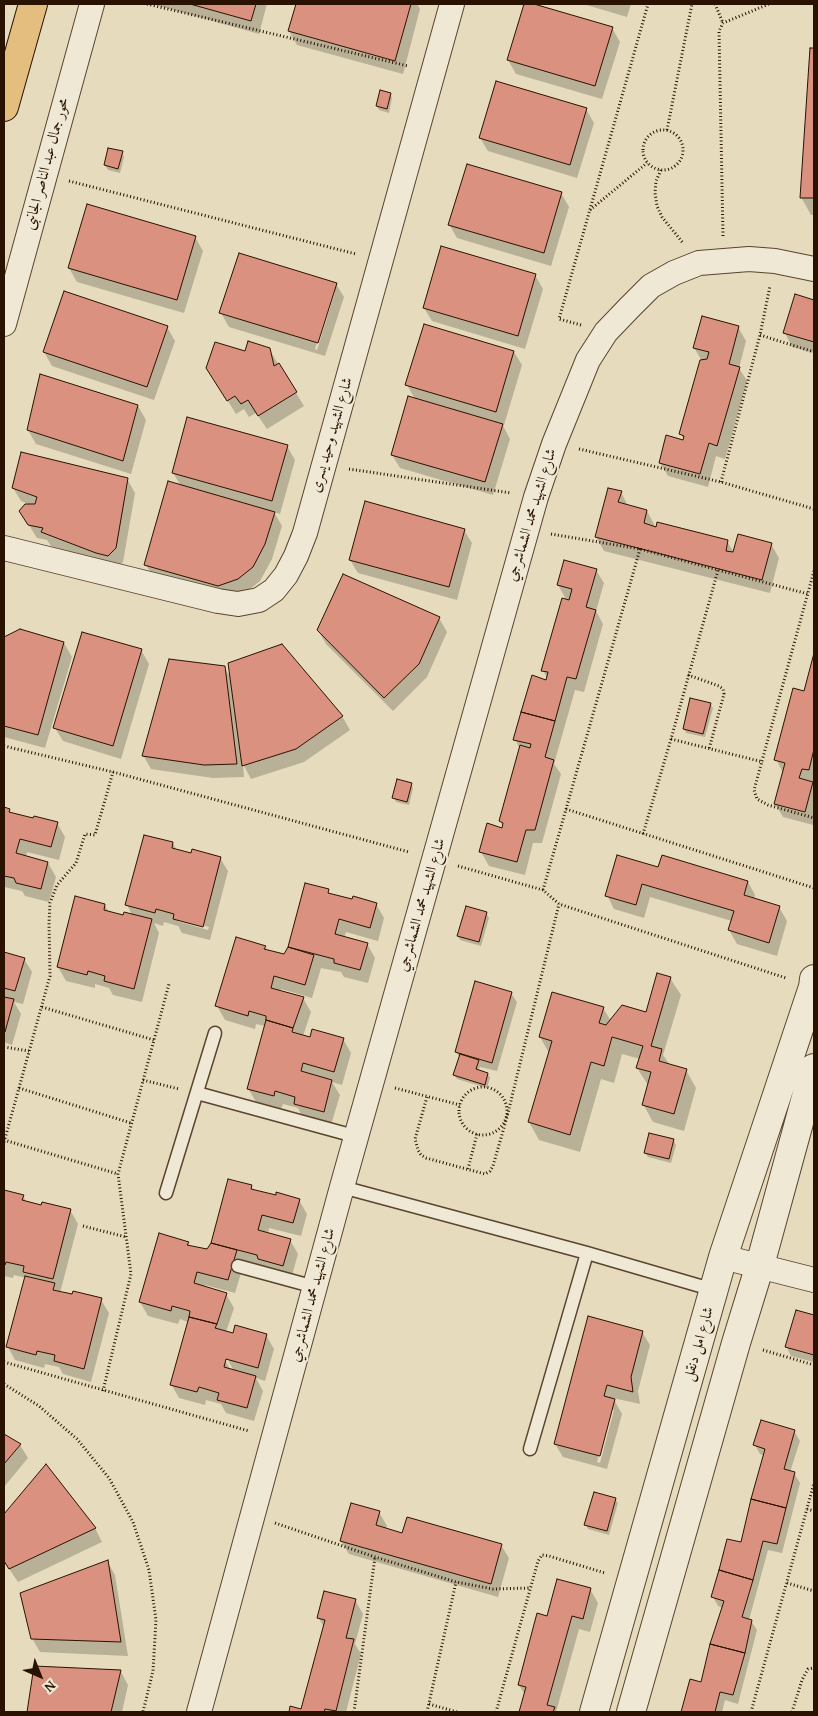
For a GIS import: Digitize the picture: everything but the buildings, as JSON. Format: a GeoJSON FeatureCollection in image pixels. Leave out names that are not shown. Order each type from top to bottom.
{"type":"FeatureCollection","features":[{"type":"Feature","properties":{"kind":"main road"},"geometry":{"type":"LineString","coordinates":[[4,107],[33,4]]}},
{"type":"Feature","properties":{"kind":"street","name":"محور جمال عبد الناصر الجانبى"},"geometry":{"type":"LineString","coordinates":[[4,324],[92,4]]}},
{"type":"Feature","properties":{"kind":"street","name":"شارع الشهيد وحيد يسرى"},"geometry":{"type":"LineString","coordinates":[[4,548],[218,601],[238,604],[259,600],[274,590],[286,576],[305,533],[452,4]]}},
{"type":"Feature","properties":{"kind":"street","name":"شارع الشهيد محمد الشماشرجي"},"geometry":{"type":"LineString","coordinates":[[198,1712],[342,1187],[358,1136],[526,530],[554,444],[588,360],[606,332],[651,286],[674,272],[699,263],[749,258],[775,260],[814,269]]}},
{"type":"Feature","properties":{"kind":"street","name":"شارع امل دنقل"},"geometry":{"type":"LineString","coordinates":[[594,1712],[723,1256],[813,987],[814,979]]}},
{"type":"Feature","properties":{"kind":"street"},"geometry":{"type":"LineString","coordinates":[[631,1712],[760,1265],[814,1068]]}},
{"type":"Feature","properties":{"kind":"street"},"geometry":{"type":"LineString","coordinates":[[723,1256],[814,1280]]}},
{"type":"Feature","properties":{"kind":"lane"},"geometry":{"type":"LineString","coordinates":[[166,1193],[216,1033]]}},
{"type":"Feature","properties":{"kind":"lane"},"geometry":{"type":"LineString","coordinates":[[197,1093],[358,1136]]}},
{"type":"Feature","properties":{"kind":"lane"},"geometry":{"type":"LineString","coordinates":[[342,1187],[714,1290]]}},
{"type":"Feature","properties":{"kind":"lane"},"geometry":{"type":"LineString","coordinates":[[530,1449],[587,1254]]}},
{"type":"Feature","properties":{"kind":"lane"},"geometry":{"type":"LineString","coordinates":[[238,1266],[315,1287]]}},
{"type":"Feature","properties":{"kind":"path"},"geometry":{"type":"LineString","coordinates":[[147,4],[433,71]]}},
{"type":"Feature","properties":{"kind":"path"},"geometry":{"type":"LineString","coordinates":[[606,332],[559,319],[648,4]]}},
{"type":"Feature","properties":{"kind":"path"},"geometry":{"type":"LineString","coordinates":[[668,130],[692,4]]}},
{"type":"Feature","properties":{"kind":"path"},"geometry":{"type":"LineString","coordinates":[[715,4],[723,23]]}},
{"type":"Feature","properties":{"kind":"path"},"geometry":{"type":"LineString","coordinates":[[724,260],[719,31],[723,23],[769,4]]}},
{"type":"Feature","properties":{"kind":"path"},"geometry":{"type":"LineString","coordinates":[[662,129],[668,130],[678,136],[683,144],[683,154],[679,162],[672,168],[660,170],[647,163],[643,155],[643,146],[646,138],[654,132],[662,129]]}},
{"type":"Feature","properties":{"kind":"path"},"geometry":{"type":"LineString","coordinates":[[590,210],[647,163]]}},
{"type":"Feature","properties":{"kind":"path"},"geometry":{"type":"LineString","coordinates":[[660,170],[656,181],[657,206],[662,217],[699,263]]}},
{"type":"Feature","properties":{"kind":"path"},"geometry":{"type":"LineString","coordinates":[[44,175],[380,261]]}},
{"type":"Feature","properties":{"kind":"path"},"geometry":{"type":"LineString","coordinates":[[721,482],[760,336],[775,260]]}},
{"type":"Feature","properties":{"kind":"path"},"geometry":{"type":"LineString","coordinates":[[760,336],[814,352]]}},
{"type":"Feature","properties":{"kind":"path"},"geometry":{"type":"LineString","coordinates":[[554,444],[721,482],[814,508]]}},
{"type":"Feature","properties":{"kind":"path"},"geometry":{"type":"LineString","coordinates":[[324,465],[536,496]]}},
{"type":"Feature","properties":{"kind":"path"},"geometry":{"type":"LineString","coordinates":[[526,530],[640,549],[808,594]]}},
{"type":"Feature","properties":{"kind":"path"},"geometry":{"type":"LineString","coordinates":[[543,890],[640,549]]}},
{"type":"Feature","properties":{"kind":"path"},"geometry":{"type":"LineString","coordinates":[[643,834],[718,570]]}},
{"type":"Feature","properties":{"kind":"path"},"geometry":{"type":"LineString","coordinates":[[814,572],[754,790],[757,799],[768,805],[814,818]]}},
{"type":"Feature","properties":{"kind":"path"},"geometry":{"type":"LineString","coordinates":[[688,675],[724,689],[709,749]]}},
{"type":"Feature","properties":{"kind":"path"},"geometry":{"type":"LineString","coordinates":[[671,739],[763,762]]}},
{"type":"Feature","properties":{"kind":"path"},"geometry":{"type":"LineString","coordinates":[[113,772],[96,835],[85,834],[76,863],[57,885],[50,903],[50,976],[4,1141],[118,1174]]}},
{"type":"Feature","properties":{"kind":"path"},"geometry":{"type":"LineString","coordinates":[[566,809],[814,888]]}},
{"type":"Feature","properties":{"kind":"path"},"geometry":{"type":"LineString","coordinates":[[427,1097],[415,1139],[418,1150],[426,1158],[485,1174],[490,1171],[507,1117],[559,904]]}},
{"type":"Feature","properties":{"kind":"path"},"geometry":{"type":"LineString","coordinates":[[103,1391],[131,1274],[118,1174],[169,984]]}},
{"type":"Feature","properties":{"kind":"path"},"geometry":{"type":"LineString","coordinates":[[42,1007],[154,1040]]}},
{"type":"Feature","properties":{"kind":"path"},"geometry":{"type":"LineString","coordinates":[[4,1047],[29,1051]]}},
{"type":"Feature","properties":{"kind":"path"},"geometry":{"type":"LineString","coordinates":[[143,1080],[197,1093]]}},
{"type":"Feature","properties":{"kind":"path"},"geometry":{"type":"LineString","coordinates":[[372,1082],[460,1105]]}},
{"type":"Feature","properties":{"kind":"path"},"geometry":{"type":"LineString","coordinates":[[484,1087],[494,1090],[502,1096],[507,1106],[507,1117],[501,1127],[493,1133],[477,1134],[464,1126],[460,1116],[460,1105],[465,1095],[474,1089],[484,1087]]}},
{"type":"Feature","properties":{"kind":"path"},"geometry":{"type":"LineString","coordinates":[[19,1088],[131,1123]]}},
{"type":"Feature","properties":{"kind":"path"},"geometry":{"type":"LineString","coordinates":[[468,1169],[477,1134]]}},
{"type":"Feature","properties":{"kind":"path"},"geometry":{"type":"LineString","coordinates":[[83,1226],[126,1237]]}},
{"type":"Feature","properties":{"kind":"path"},"geometry":{"type":"LineString","coordinates":[[736,1343],[814,1365]]}},
{"type":"Feature","properties":{"kind":"path"},"geometry":{"type":"LineString","coordinates":[[4,1362],[273,1438]]}},
{"type":"Feature","properties":{"kind":"path"},"geometry":{"type":"LineString","coordinates":[[4,1384],[39,1406],[77,1439],[109,1478],[133,1522],[149,1570],[156,1620],[153,1671],[144,1712]]}},
{"type":"Feature","properties":{"kind":"path"},"geometry":{"type":"LineString","coordinates":[[751,1712],[814,1483]]}},
{"type":"Feature","properties":{"kind":"path"},"geometry":{"type":"LineString","coordinates":[[807,1509],[814,1511]]}},
{"type":"Feature","properties":{"kind":"path"},"geometry":{"type":"LineString","coordinates":[[253,1516],[456,1582],[493,1589],[530,1588]]}},
{"type":"Feature","properties":{"kind":"path"},"geometry":{"type":"LineString","coordinates":[[496,1712],[530,1588],[538,1561],[542,1555],[632,1580]]}},
{"type":"Feature","properties":{"kind":"path"},"geometry":{"type":"LineString","coordinates":[[354,1712],[376,1557]]}},
{"type":"Feature","properties":{"kind":"path"},"geometry":{"type":"LineString","coordinates":[[427,1712],[456,1582]]}},
{"type":"Feature","properties":{"kind":"path"},"geometry":{"type":"LineString","coordinates":[[787,1583],[814,1591]]}},
{"type":"Feature","properties":{"kind":"path"},"geometry":{"type":"LineString","coordinates":[[792,1712],[802,1680],[808,1669],[814,1668]]}},
{"type":"Feature","properties":{"kind":"path"},"geometry":{"type":"LineString","coordinates":[[429,1704],[457,1712]]}}]}
